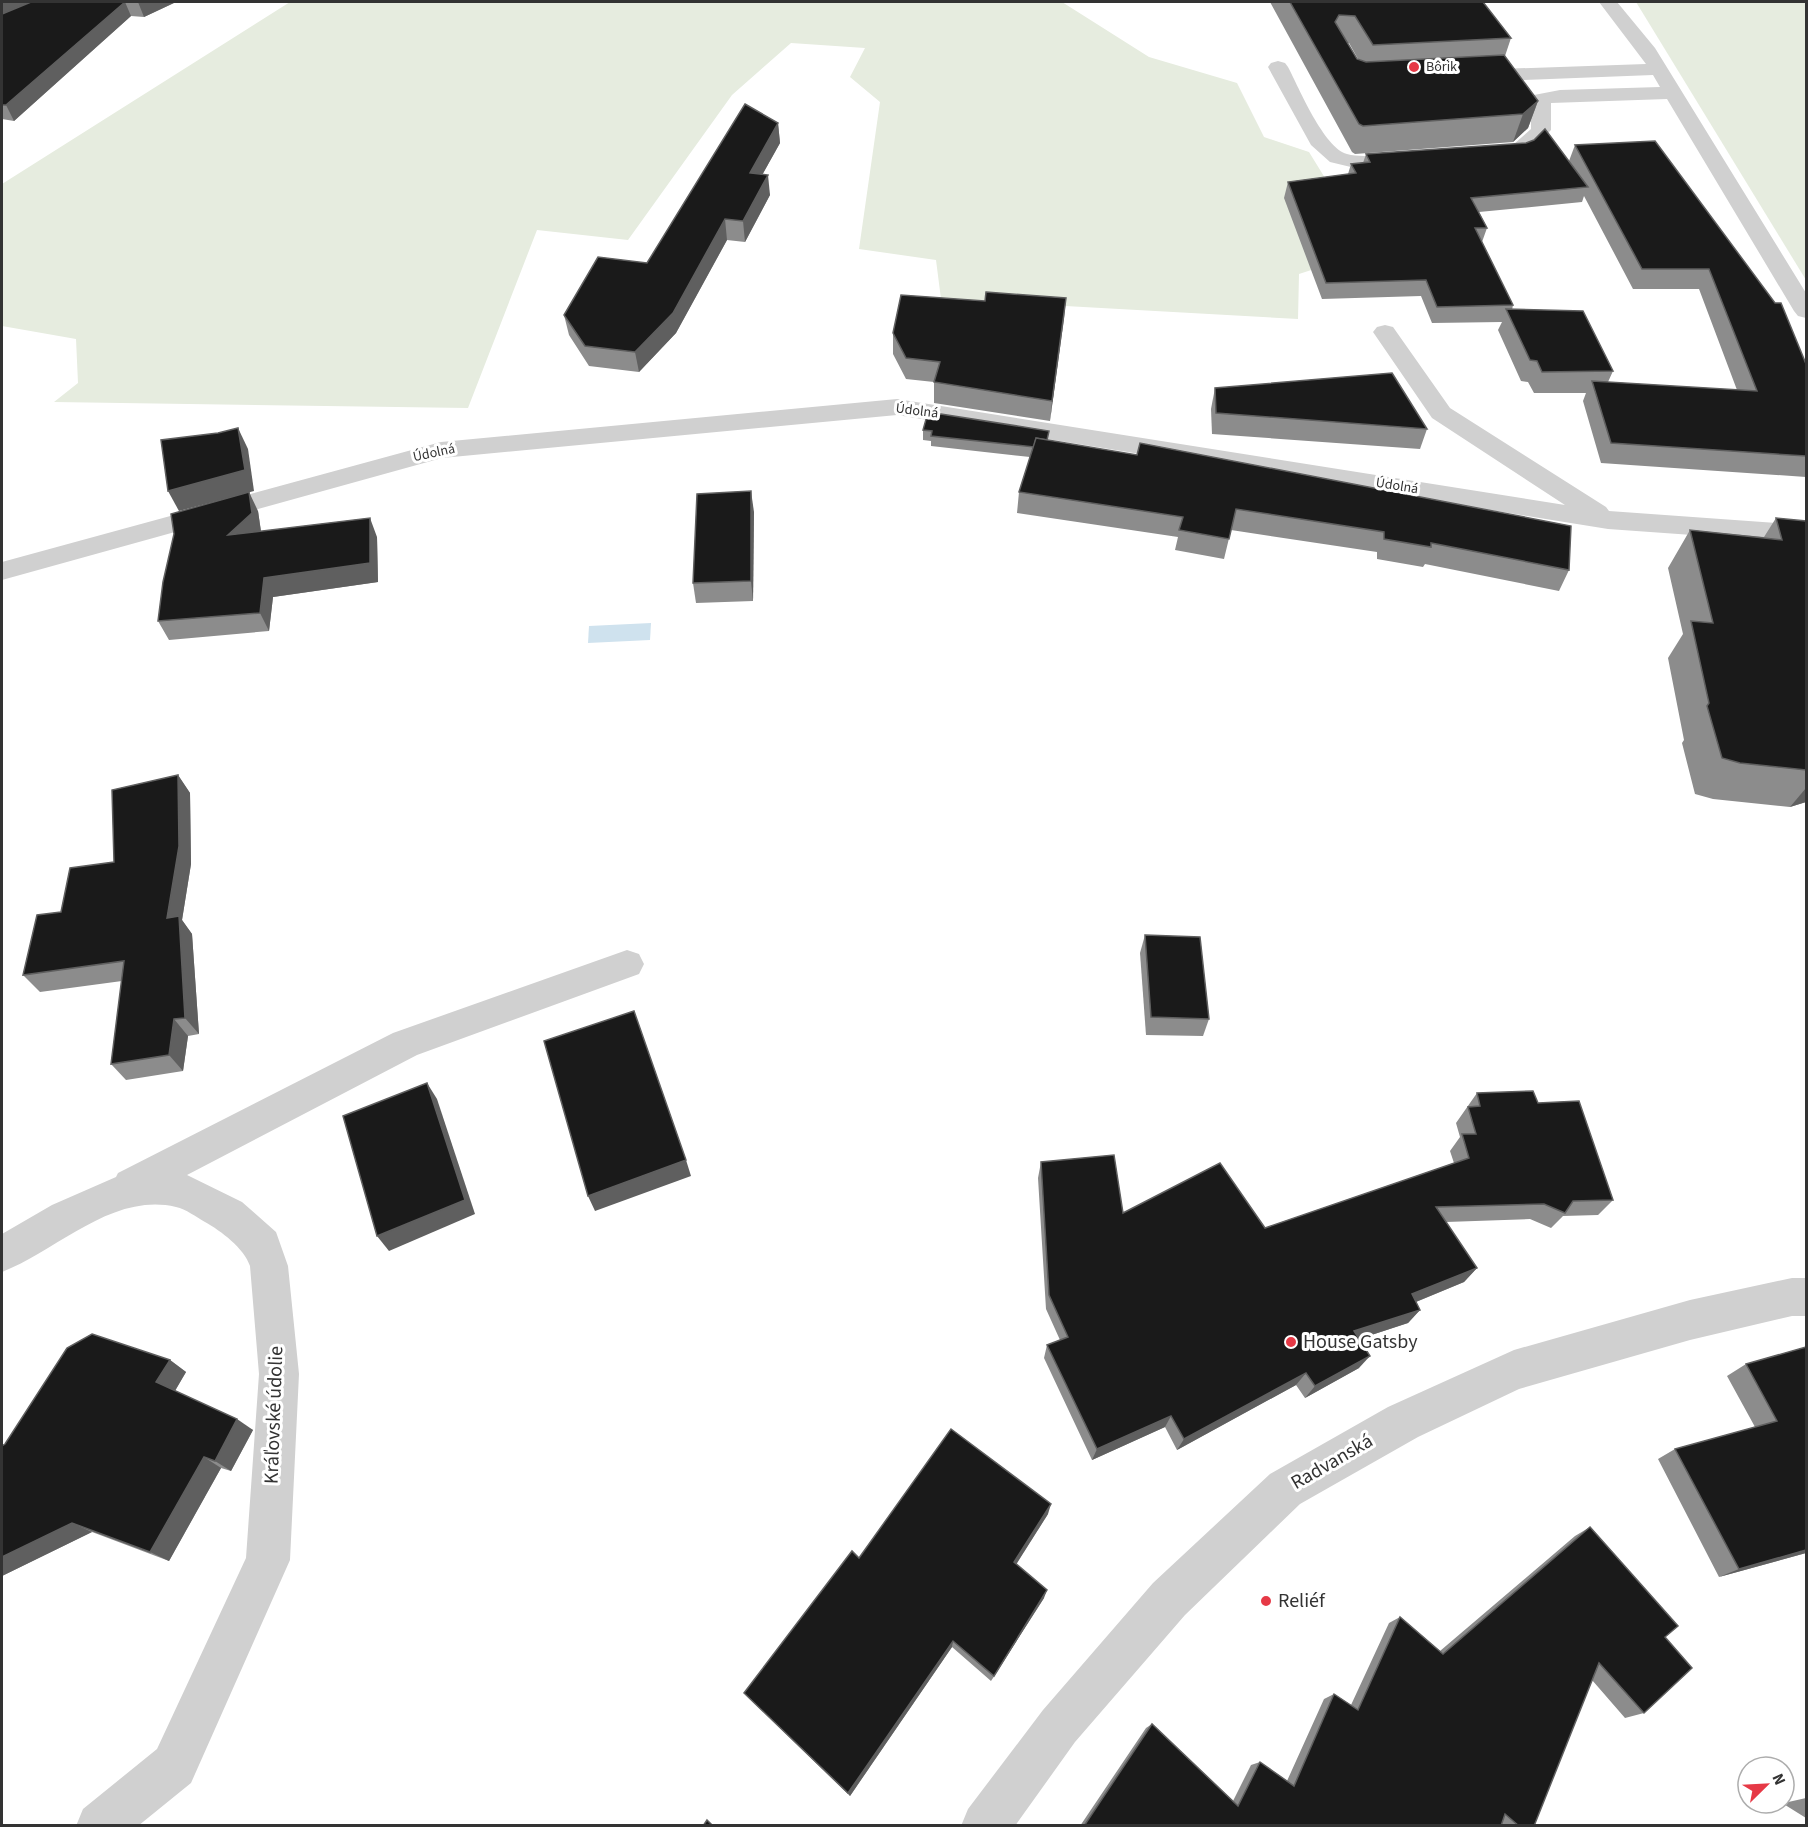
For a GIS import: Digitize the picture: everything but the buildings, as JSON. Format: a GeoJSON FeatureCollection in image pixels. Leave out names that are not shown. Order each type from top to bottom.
{"type":"FeatureCollection","features":[{"type":"Feature","properties":{"kind":"street"},"geometry":{"type":"LineString","coordinates":[[1608,2],[1646,48],[1806,311]]}},
{"type":"Feature","properties":{"kind":"street"},"geometry":{"type":"LineString","coordinates":[[1278,67],[1321,145],[1337,158],[1355,162],[1426,157]]}},
{"type":"Feature","properties":{"kind":"street"},"geometry":{"type":"LineString","coordinates":[[1452,77],[1659,69]]}},
{"type":"Feature","properties":{"kind":"street"},"geometry":{"type":"LineString","coordinates":[[1461,154],[1520,150],[1541,130],[1541,99],[1560,96],[1673,93]]}},
{"type":"Feature","properties":{"kind":"street"},"geometry":{"type":"LineString","coordinates":[[1385,332],[1441,413],[1608,520]]}},
{"type":"Feature","properties":{"kind":"street","name":"Údolná"},"geometry":{"type":"LineString","coordinates":[[2,571],[441,450],[897,407],[1608,520],[1806,534]]}},
{"type":"Feature","properties":{"kind":"street"},"geometry":{"type":"LineString","coordinates":[[112,1195],[405,1044],[627,964]]}},
{"type":"Feature","properties":{"kind":"street","name":"Kráľovské údolie"},"geometry":{"type":"LineString","coordinates":[[2,1254],[65,1218],[112,1195],[154,1186],[184,1191],[229,1215],[262,1245],[269,1266],[279,1374],[268,1560],[174,1766],[100,1826]]}},
{"type":"Feature","properties":{"kind":"street","name":"Radvanská"},"geometry":{"type":"LineString","coordinates":[[985,1826],[1059,1725],[1169,1599],[1285,1489],[1403,1422],[1514,1370],[1690,1320],[1792,1297],[1806,1297]]}},
{"type":"Feature","properties":{"kind":"shaded area"},"geometry":{"type":"Polygon","coordinates":[[[290,2],[1062,2],[1149,57],[1237,83],[1264,137],[1309,152],[1370,251],[1299,274],[1298,319],[941,299],[936,260],[859,249],[880,102],[850,77],[865,48],[791,43],[732,95],[628,240],[537,230],[468,408],[54,402],[78,383],[76,339],[2,326],[2,184],[290,2]]]}},
{"type":"Feature","properties":{"kind":"shaded area"},"geometry":{"type":"Polygon","coordinates":[[[1636,2],[1806,2],[1806,280],[1636,2]]]}},
{"type":"Feature","properties":{"kind":"water"},"geometry":{"type":"Polygon","coordinates":[[[651,623],[650,640],[588,643],[589,626],[651,623]]]}},
{"type":"Feature","properties":{"kind":"place","name":"Bôrik"},"geometry":{"type":"Point","coordinates":[1414,67]}},
{"type":"Feature","properties":{"kind":"place","name":"House Gatsby"},"geometry":{"type":"Point","coordinates":[1291,1342]}},
{"type":"Feature","properties":{"kind":"place","name":"Reliéf"},"geometry":{"type":"Point","coordinates":[1266,1601]}}]}
